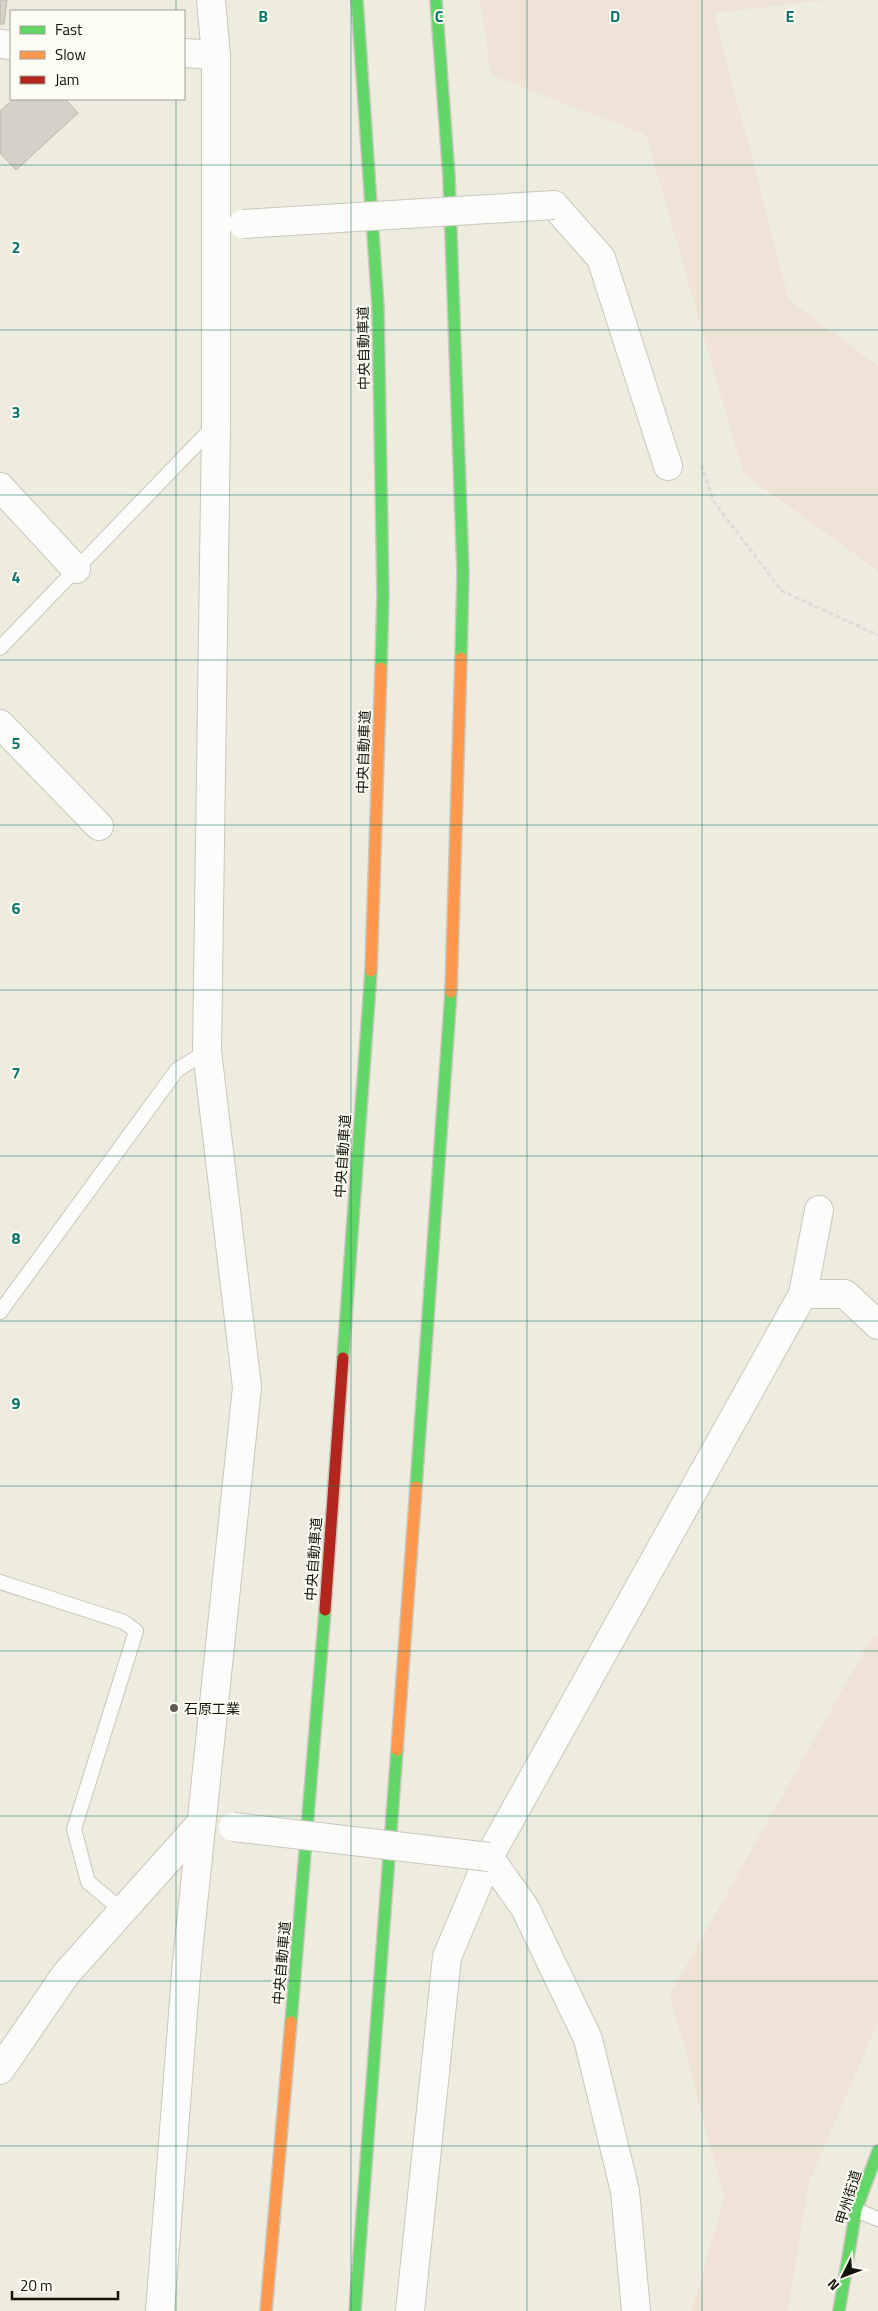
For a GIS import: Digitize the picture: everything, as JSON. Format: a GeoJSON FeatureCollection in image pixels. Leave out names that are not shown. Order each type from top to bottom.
{"type":"FeatureCollection","features":[{"type":"Feature","properties":{"kind":"highway","name":"中央自動車道"},"geometry":{"type":"LineString","coordinates":[[266,2311],[316,1728],[371,970],[383,585],[378,307],[357,0]]}},
{"type":"Feature","properties":{"kind":"highway"},"geometry":{"type":"LineString","coordinates":[[355,2311],[402,1687],[451,986],[463,574],[449,177],[436,0]]}},
{"type":"Feature","properties":{"kind":"highway","name":"甲州街道"},"geometry":{"type":"LineString","coordinates":[[839,2311],[856,2210],[878,2151]]}},
{"type":"Feature","properties":{"kind":"street"},"geometry":{"type":"LineString","coordinates":[[160,2311],[186,1972],[247,1387],[207,1051],[216,425],[214,228],[216,55],[211,0]]}},
{"type":"Feature","properties":{"kind":"street"},"geometry":{"type":"LineString","coordinates":[[185,54],[216,55]]}},
{"type":"Feature","properties":{"kind":"street"},"geometry":{"type":"LineString","coordinates":[[214,228],[243,224],[554,205],[601,258],[668,466]]}},
{"type":"Feature","properties":{"kind":"street"},"geometry":{"type":"LineString","coordinates":[[0,487],[76,569]]}},
{"type":"Feature","properties":{"kind":"street"},"geometry":{"type":"LineString","coordinates":[[0,724],[99,826]]}},
{"type":"Feature","properties":{"kind":"street"},"geometry":{"type":"LineString","coordinates":[[410,2311],[447,1957],[489,1858],[803,1294],[819,1210]]}},
{"type":"Feature","properties":{"kind":"street"},"geometry":{"type":"LineString","coordinates":[[803,1294],[845,1294],[878,1325]]}},
{"type":"Feature","properties":{"kind":"street"},"geometry":{"type":"LineString","coordinates":[[201,1823],[489,1858],[525,1908],[588,2039],[625,2191],[636,2311]]}},
{"type":"Feature","properties":{"kind":"street"},"geometry":{"type":"LineString","coordinates":[[0,2070],[66,1974],[201,1823]]}},
{"type":"Feature","properties":{"kind":"lane"},"geometry":{"type":"LineString","coordinates":[[0,648],[216,425]]}},
{"type":"Feature","properties":{"kind":"lane"},"geometry":{"type":"LineString","coordinates":[[0,1312],[178,1070],[207,1051]]}},
{"type":"Feature","properties":{"kind":"lane"},"geometry":{"type":"LineString","coordinates":[[0,1582],[124,1622],[136,1631],[74,1829],[88,1882],[122,1910]]}},
{"type":"Feature","properties":{"kind":"lane"},"geometry":{"type":"LineString","coordinates":[[856,2210],[878,2218]]}},
{"type":"Feature","properties":{"kind":"path"},"geometry":{"type":"LineString","coordinates":[[698,456],[714,502],[782,590],[878,635]]}},
{"type":"Feature","properties":{"kind":"shaded area"},"geometry":{"type":"Polygon","coordinates":[[[480,0],[828,0],[714,13],[789,300],[878,366],[878,571],[743,473],[646,135],[491,75],[480,0]]]}},
{"type":"Feature","properties":{"kind":"shaded area"},"geometry":{"type":"Polygon","coordinates":[[[878,1634],[878,2022],[809,2182],[788,2311],[692,2311],[724,2198],[670,1994],[872,1637],[878,1634]]]}},
{"type":"Feature","properties":{"kind":"building"},"geometry":{"type":"Polygon","coordinates":[[[0,0],[7,0],[4,24],[0,24],[0,0]]]}},
{"type":"Feature","properties":{"kind":"building"},"geometry":{"type":"Polygon","coordinates":[[[13,100],[66,100],[78,113],[16,170],[0,153],[0,111],[13,100]]]}},
{"type":"Feature","properties":{"kind":"traffic: fast"},"geometry":{"type":"LineString","coordinates":[[357,0],[378,307],[383,595],[381,668]]}},
{"type":"Feature","properties":{"kind":"traffic: fast"},"geometry":{"type":"LineString","coordinates":[[436,0],[449,177],[463,573],[461,658]]}},
{"type":"Feature","properties":{"kind":"traffic: fast"},"geometry":{"type":"LineString","coordinates":[[343,1358],[371,971]]}},
{"type":"Feature","properties":{"kind":"traffic: fast"},"geometry":{"type":"LineString","coordinates":[[416,1487],[451,992]]}},
{"type":"Feature","properties":{"kind":"traffic: fast"},"geometry":{"type":"LineString","coordinates":[[291,2022],[325,1610]]}},
{"type":"Feature","properties":{"kind":"traffic: fast"},"geometry":{"type":"LineString","coordinates":[[355,2311],[397,1750]]}},
{"type":"Feature","properties":{"kind":"traffic: fast"},"geometry":{"type":"LineString","coordinates":[[839,2311],[856,2210],[878,2151]]}},
{"type":"Feature","properties":{"kind":"traffic: slow"},"geometry":{"type":"LineString","coordinates":[[451,992],[461,658]]}},
{"type":"Feature","properties":{"kind":"traffic: slow"},"geometry":{"type":"LineString","coordinates":[[371,971],[381,668]]}},
{"type":"Feature","properties":{"kind":"traffic: slow"},"geometry":{"type":"LineString","coordinates":[[397,1750],[416,1487]]}},
{"type":"Feature","properties":{"kind":"traffic: slow"},"geometry":{"type":"LineString","coordinates":[[266,2311],[291,2022]]}},
{"type":"Feature","properties":{"kind":"traffic: jam"},"geometry":{"type":"LineString","coordinates":[[325,1610],[343,1358]]}},
{"type":"Feature","properties":{"kind":"place","name":"石原工業"},"geometry":{"type":"Point","coordinates":[174,1708]}}]}
